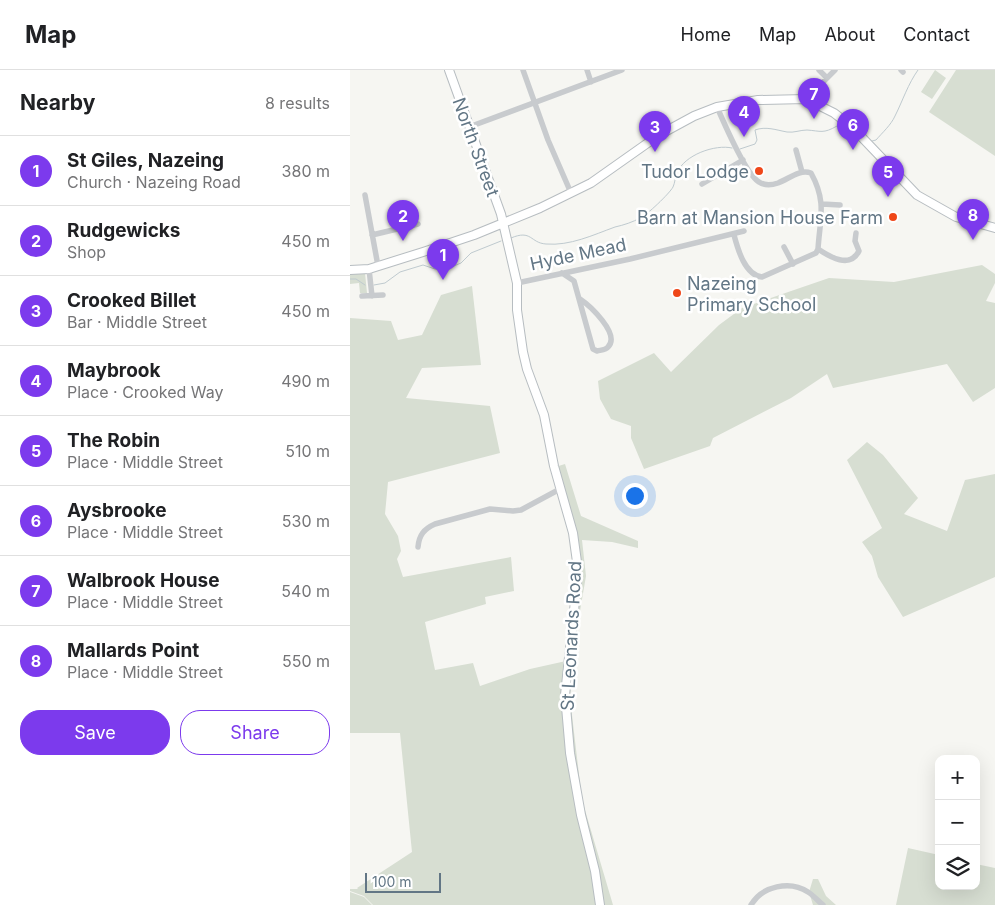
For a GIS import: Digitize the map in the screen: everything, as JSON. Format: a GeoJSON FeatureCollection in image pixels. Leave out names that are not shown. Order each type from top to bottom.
{"type":"FeatureCollection","features":[{"type":"Feature","properties":{"kind":"main road","name":"North Street"},"geometry":{"type":"LineString","coordinates":[[449,70],[501,214],[502,224]]}},
{"type":"Feature","properties":{"kind":"main road"},"geometry":{"type":"LineString","coordinates":[[350,270],[369,269],[440,247],[502,224],[591,183],[676,124],[717,107],[758,100],[806,99],[834,113],[852,127],[917,195],[956,217],[995,228]]}},
{"type":"Feature","properties":{"kind":"main road","name":"St Leonards Road"},"geometry":{"type":"LineString","coordinates":[[502,224],[517,283],[517,310],[523,352],[527,369],[544,415],[560,489],[573,533],[577,562],[573,626],[565,695],[568,734],[581,815],[595,871],[600,905]]}},
{"type":"Feature","properties":{"kind":"street"},"geometry":{"type":"LineString","coordinates":[[523,70],[548,140],[571,193]]}},
{"type":"Feature","properties":{"kind":"street"},"geometry":{"type":"LineString","coordinates":[[587,70],[591,82]]}},
{"type":"Feature","properties":{"kind":"street"},"geometry":{"type":"LineString","coordinates":[[469,127],[622,70]]}},
{"type":"Feature","properties":{"kind":"street"},"geometry":{"type":"LineString","coordinates":[[819,70],[826,77]]}},
{"type":"Feature","properties":{"kind":"street"},"geometry":{"type":"LineString","coordinates":[[806,99],[835,70]]}},
{"type":"Feature","properties":{"kind":"street"},"geometry":{"type":"LineString","coordinates":[[717,107],[754,178],[764,184],[778,183],[802,172],[810,174],[816,182],[822,204],[816,253],[762,277],[755,276],[751,272],[740,254],[734,235]]}},
{"type":"Feature","properties":{"kind":"street"},"geometry":{"type":"LineString","coordinates":[[796,150],[802,172]]}},
{"type":"Feature","properties":{"kind":"street"},"geometry":{"type":"LineString","coordinates":[[702,184],[743,160]]}},
{"type":"Feature","properties":{"kind":"street"},"geometry":{"type":"LineString","coordinates":[[365,195],[378,266]]}},
{"type":"Feature","properties":{"kind":"street"},"geometry":{"type":"LineString","coordinates":[[822,204],[840,204]]}},
{"type":"Feature","properties":{"kind":"street"},"geometry":{"type":"LineString","coordinates":[[372,235],[418,224]]}},
{"type":"Feature","properties":{"kind":"street","name":"Hyde Mead"},"geometry":{"type":"LineString","coordinates":[[517,283],[734,235],[744,231]]}},
{"type":"Feature","properties":{"kind":"street"},"geometry":{"type":"LineString","coordinates":[[818,249],[832,258],[841,261],[850,260],[857,256],[859,251],[855,240],[856,233]]}},
{"type":"Feature","properties":{"kind":"street"},"geometry":{"type":"LineString","coordinates":[[784,247],[793,264]]}},
{"type":"Feature","properties":{"kind":"street"},"geometry":{"type":"LineString","coordinates":[[369,269],[372,296]]}},
{"type":"Feature","properties":{"kind":"street"},"geometry":{"type":"LineString","coordinates":[[574,281],[581,269]]}},
{"type":"Feature","properties":{"kind":"street"},"geometry":{"type":"LineString","coordinates":[[562,273],[574,281],[593,349],[597,351],[605,349],[609,346],[610,342],[607,328],[599,315],[580,298]]}},
{"type":"Feature","properties":{"kind":"street"},"geometry":{"type":"LineString","coordinates":[[362,296],[383,295]]}},
{"type":"Feature","properties":{"kind":"street"},"geometry":{"type":"LineString","coordinates":[[418,547],[422,532],[435,524],[490,509],[521,510],[560,489]]}},
{"type":"Feature","properties":{"kind":"street"},"geometry":{"type":"LineString","coordinates":[[751,905],[760,894],[768,890],[793,886],[809,892],[823,905]]}},
{"type":"Feature","properties":{"kind":"shaded area"},"geometry":{"type":"Polygon","coordinates":[[[935,70],[946,78],[932,99],[921,92],[935,70]]]}},
{"type":"Feature","properties":{"kind":"shaded area"},"geometry":{"type":"Polygon","coordinates":[[[956,70],[995,70],[995,156],[929,112],[956,70]]]}},
{"type":"Feature","properties":{"kind":"shaded area"},"geometry":{"type":"Polygon","coordinates":[[[982,265],[995,274],[995,283],[986,301],[995,303],[995,388],[973,402],[947,364],[833,388],[827,374],[791,398],[713,438],[710,446],[644,469],[631,438],[631,426],[611,419],[600,399],[598,381],[654,353],[671,372],[719,325],[742,308],[829,278],[894,282],[982,265]]]}},
{"type":"Feature","properties":{"kind":"shaded area"},"geometry":{"type":"Polygon","coordinates":[[[350,273],[365,273],[367,293],[360,293],[359,283],[350,284],[350,273]]]}},
{"type":"Feature","properties":{"kind":"shaded area"},"geometry":{"type":"Polygon","coordinates":[[[472,286],[481,365],[422,368],[406,398],[490,406],[500,453],[388,482],[385,514],[398,536],[401,551],[397,559],[403,577],[511,557],[514,591],[485,597],[486,604],[425,622],[435,670],[473,663],[480,686],[530,669],[566,661],[572,634],[572,539],[552,468],[565,464],[581,516],[638,541],[638,548],[612,542],[582,540],[586,576],[575,640],[570,698],[582,800],[613,905],[373,905],[364,896],[350,891],[350,889],[358,889],[412,852],[400,733],[350,733],[350,318],[391,321],[398,340],[422,335],[441,295],[472,286]]]}},
{"type":"Feature","properties":{"kind":"shaded area"},"geometry":{"type":"Polygon","coordinates":[[[867,442],[883,455],[918,498],[904,514],[947,531],[965,480],[995,474],[995,577],[903,617],[878,577],[872,556],[862,542],[882,528],[847,460],[867,442]]]}},
{"type":"Feature","properties":{"kind":"shaded area"},"geometry":{"type":"Polygon","coordinates":[[[908,848],[935,854],[935,890],[980,890],[980,865],[995,868],[995,905],[896,905],[908,848]]]}},
{"type":"Feature","properties":{"kind":"shaded area"},"geometry":{"type":"Polygon","coordinates":[[[813,879],[818,879],[826,896],[836,905],[813,905],[809,892],[813,879]]]}},
{"type":"Feature","properties":{"kind":"shaded area"},"geometry":{"type":"Polygon","coordinates":[[[350,892],[364,897],[372,905],[350,905],[350,892]]]}},
{"type":"Feature","properties":{"kind":"waterway"},"geometry":{"type":"LineString","coordinates":[[872,141],[876,140],[891,123],[918,70]]}},
{"type":"Feature","properties":{"kind":"waterway"},"geometry":{"type":"LineString","coordinates":[[740,149],[755,144],[757,140],[755,130],[763,128],[790,132],[822,131],[837,126],[845,129],[855,137]]}},
{"type":"Feature","properties":{"kind":"waterway"},"geometry":{"type":"LineString","coordinates":[[511,238],[523,235],[546,244],[564,243],[631,222],[643,216],[658,204],[673,187],[677,173],[686,161],[709,149],[732,148]]}},
{"type":"Feature","properties":{"kind":"waterway"},"geometry":{"type":"LineString","coordinates":[[374,285],[385,283],[400,272],[423,265],[435,269],[449,268],[461,263],[471,253],[501,241]]}},
{"type":"Feature","properties":{"kind":"waterway"},"geometry":{"type":"LineString","coordinates":[[350,279],[356,279],[365,285]]}},
{"type":"Feature","properties":{"kind":"place","name":"Walbrook House"},"geometry":{"type":"Point","coordinates":[814,119]}},
{"type":"Feature","properties":{"kind":"place","name":"Maybrook"},"geometry":{"type":"Point","coordinates":[744,137]}},
{"type":"Feature","properties":{"kind":"place","name":"Aysbrooke"},"geometry":{"type":"Point","coordinates":[853,150]}},
{"type":"Feature","properties":{"kind":"place","name":"Crooked Billet"},"geometry":{"type":"Point","coordinates":[655,152]}},
{"type":"Feature","properties":{"kind":"place","name":"Tudor Lodge"},"geometry":{"type":"Point","coordinates":[759,171]}},
{"type":"Feature","properties":{"kind":"place","name":"The Robin"},"geometry":{"type":"Point","coordinates":[888,197]}},
{"type":"Feature","properties":{"kind":"place","name":"Barn at Mansion House Farm"},"geometry":{"type":"Point","coordinates":[893,217]}},
{"type":"Feature","properties":{"kind":"place","name":"Mallards Point"},"geometry":{"type":"Point","coordinates":[973,240]}},
{"type":"Feature","properties":{"kind":"place","name":"Rudgewicks"},"geometry":{"type":"Point","coordinates":[403,241]}},
{"type":"Feature","properties":{"kind":"place","name":"St Giles, Nazeing"},"geometry":{"type":"Point","coordinates":[443,280]}},
{"type":"Feature","properties":{"kind":"place","name":"Nazeing Primary School"},"geometry":{"type":"Point","coordinates":[677,293]}}]}
